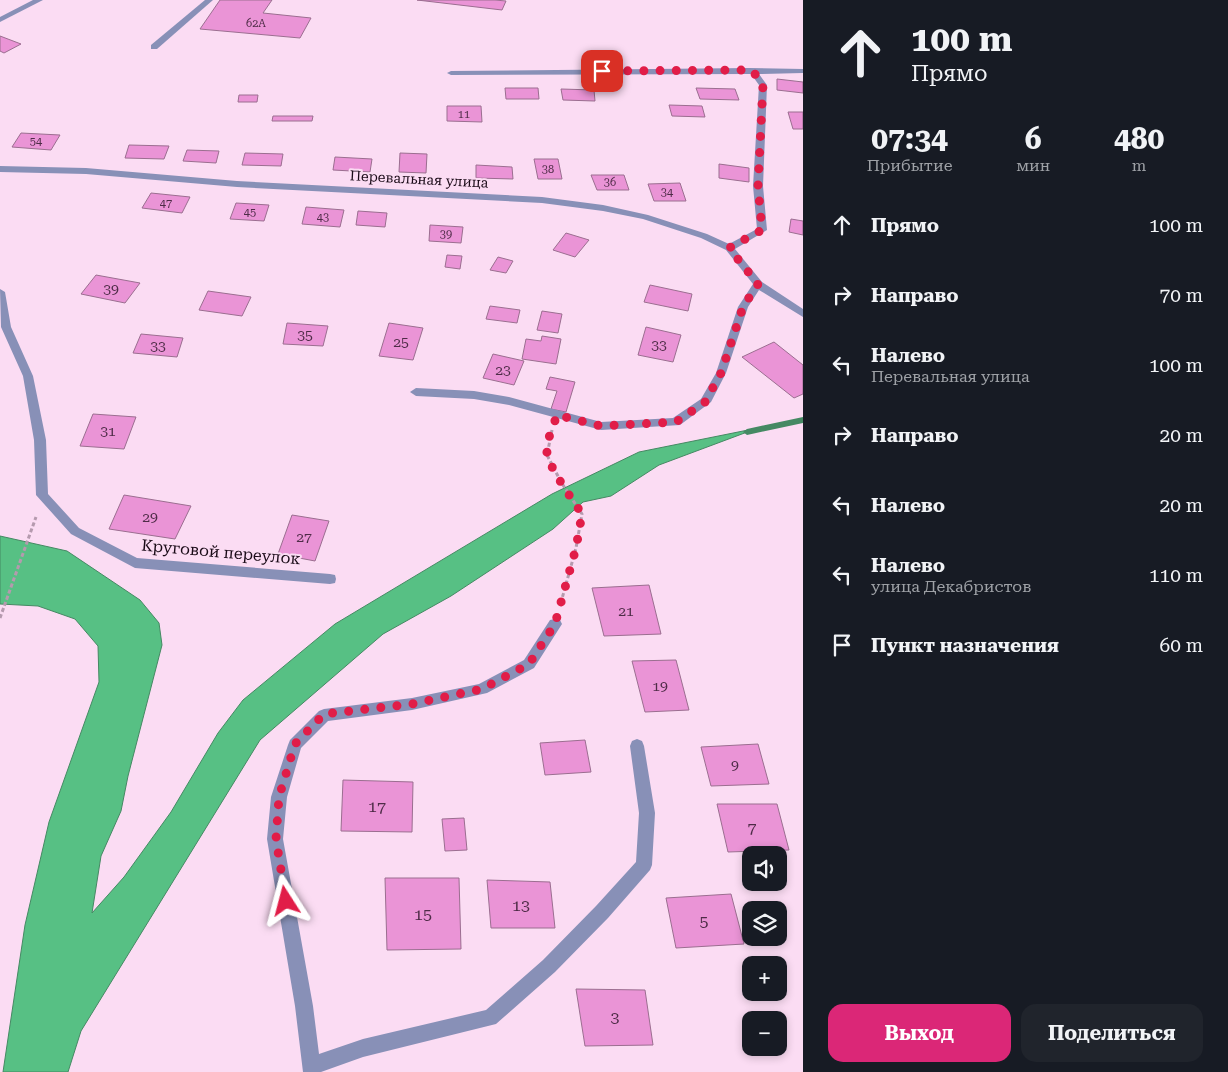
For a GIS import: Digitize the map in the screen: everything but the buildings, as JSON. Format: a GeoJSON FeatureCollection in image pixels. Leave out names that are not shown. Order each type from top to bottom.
{"type":"FeatureCollection","features":[{"type":"Feature","properties":{"kind":"street"},"geometry":{"type":"LineString","coordinates":[[0,20],[39,0]]}},
{"type":"Feature","properties":{"kind":"street"},"geometry":{"type":"LineString","coordinates":[[154,47],[209,0]]}},
{"type":"Feature","properties":{"kind":"street"},"geometry":{"type":"LineString","coordinates":[[729,248],[762,230],[758,186],[763,85],[752,70]]}},
{"type":"Feature","properties":{"kind":"street"},"geometry":{"type":"LineString","coordinates":[[451,73],[803,71]]}},
{"type":"Feature","properties":{"kind":"street","name":"Перевальная улица"},"geometry":{"type":"LineString","coordinates":[[0,169],[86,171],[237,184],[542,200],[645,217],[704,236],[729,248],[758,284],[803,314]]}},
{"type":"Feature","properties":{"kind":"street"},"geometry":{"type":"LineString","coordinates":[[416,392],[474,395],[509,401],[601,426],[676,422],[705,402],[721,373],[743,307],[758,284]]}},
{"type":"Feature","properties":{"kind":"street","name":"Круговой переулок"},"geometry":{"type":"LineString","coordinates":[[0,292],[6,327],[28,376],[40,440],[42,495],[75,531],[135,562],[330,579]]}},
{"type":"Feature","properties":{"kind":"street"},"geometry":{"type":"LineString","coordinates":[[555,624],[529,664],[482,689],[412,704],[324,714],[295,744],[279,797],[276,839],[304,1006],[312,1069],[363,1048],[490,1018],[549,966],[602,912],[644,865],[647,813],[637,746]]}},
{"type":"Feature","properties":{"kind":"path"},"geometry":{"type":"LineString","coordinates":[[555,624],[576,548],[582,514],[561,482],[547,454],[557,415]]}},
{"type":"Feature","properties":{"kind":"path"},"geometry":{"type":"LineString","coordinates":[[0,617],[33,530]]}},
{"type":"Feature","properties":{"kind":"shaded area"},"geometry":{"type":"Polygon","coordinates":[[[758,428],[659,465],[611,496],[583,502],[553,529],[451,596],[383,634],[260,740],[81,1031],[68,1072],[3,1072],[25,925],[49,822],[99,682],[98,646],[75,619],[38,606],[0,604],[0,536],[67,551],[140,600],[159,623],[162,645],[128,776],[121,811],[101,856],[92,913],[124,877],[171,812],[218,733],[243,700],[335,624],[552,494],[639,452],[758,428]]]}},
{"type":"Feature","properties":{"kind":"waterway"},"geometry":{"type":"LineString","coordinates":[[747,432],[803,420]]}},
{"type":"Feature","properties":{"kind":"route"},"geometry":{"type":"LineString","coordinates":[[286,901],[276,839],[279,797],[295,744],[324,714],[412,704],[482,689],[529,664],[555,624],[576,548],[582,514],[561,482],[547,454],[557,415],[601,426],[676,422],[705,402],[721,373],[743,307],[758,284],[729,248],[762,230],[758,186],[763,85],[752,70],[602,71]]}}]}
